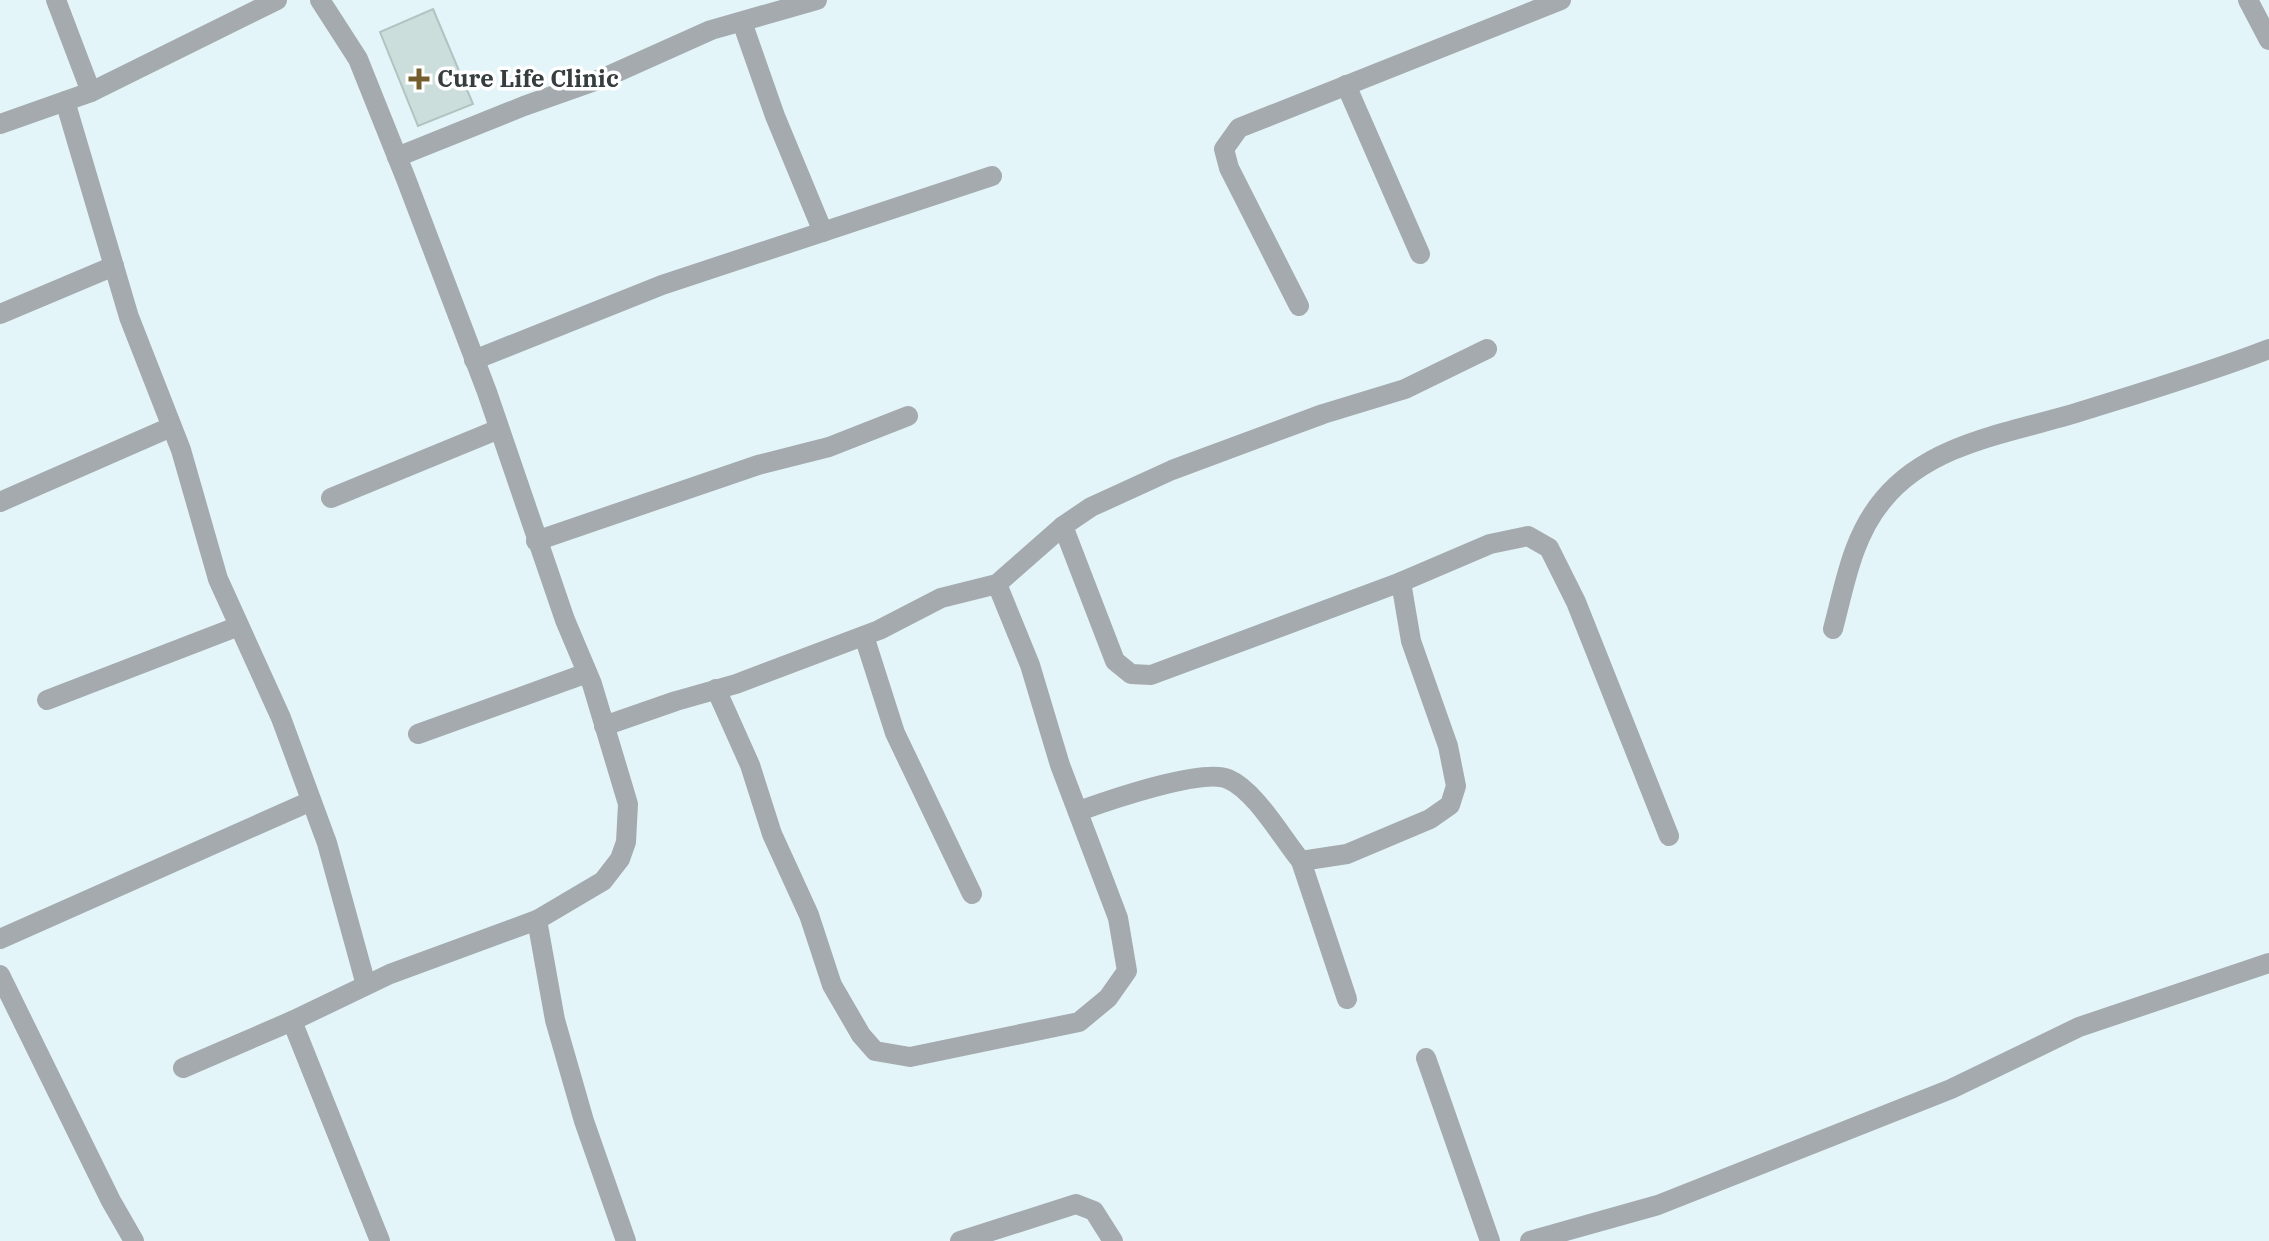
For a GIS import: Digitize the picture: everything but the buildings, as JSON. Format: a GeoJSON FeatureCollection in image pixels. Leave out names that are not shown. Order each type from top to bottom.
{"type":"FeatureCollection","features":[{"type":"Feature","properties":{"kind":"street"},"geometry":{"type":"LineString","coordinates":[[56,0],[91,92]]}},
{"type":"Feature","properties":{"kind":"street"},"geometry":{"type":"LineString","coordinates":[[0,124],[91,92],[277,0]]}},
{"type":"Feature","properties":{"kind":"street"},"geometry":{"type":"LineString","coordinates":[[183,1068],[366,985],[537,920],[603,881],[620,859],[626,842],[628,804],[604,726],[474,360],[358,59],[320,0]]}},
{"type":"Feature","properties":{"kind":"street"},"geometry":{"type":"LineString","coordinates":[[397,157],[606,77],[711,30],[817,0]]}},
{"type":"Feature","properties":{"kind":"street"},"geometry":{"type":"LineString","coordinates":[[1299,306],[1229,168],[1224,149],[1239,128],[1561,0]]}},
{"type":"Feature","properties":{"kind":"street"},"geometry":{"type":"LineString","coordinates":[[2248,0],[2269,40]]}},
{"type":"Feature","properties":{"kind":"street"},"geometry":{"type":"LineString","coordinates":[[742,22],[775,116],[823,232]]}},
{"type":"Feature","properties":{"kind":"street"},"geometry":{"type":"LineString","coordinates":[[1346,85],[1420,254]]}},
{"type":"Feature","properties":{"kind":"street"},"geometry":{"type":"LineString","coordinates":[[65,101],[129,317],[181,450],[218,579],[281,718],[327,843],[366,985]]}},
{"type":"Feature","properties":{"kind":"street"},"geometry":{"type":"LineString","coordinates":[[474,360],[662,285],[992,176]]}},
{"type":"Feature","properties":{"kind":"street"},"geometry":{"type":"LineString","coordinates":[[0,314],[114,266]]}},
{"type":"Feature","properties":{"kind":"street"},"geometry":{"type":"LineString","coordinates":[[604,726],[864,636],[941,598],[997,584],[1063,526],[1091,507],[1172,470],[1323,414],[1405,389],[1487,349]]}},
{"type":"Feature","properties":{"kind":"street"},"geometry":{"type":"LineString","coordinates":[[1833,629],[1855,545],[1883,500],[1913,472],[1962,445],[2151,390],[2269,349]]}},
{"type":"Feature","properties":{"kind":"street"},"geometry":{"type":"LineString","coordinates":[[536,541],[743,470],[829,447],[908,416]]}},
{"type":"Feature","properties":{"kind":"street"},"geometry":{"type":"LineString","coordinates":[[0,502],[171,427]]}},
{"type":"Feature","properties":{"kind":"street"},"geometry":{"type":"LineString","coordinates":[[331,498],[499,429]]}},
{"type":"Feature","properties":{"kind":"street"},"geometry":{"type":"LineString","coordinates":[[1063,526],[1115,661],[1131,674],[1151,675],[1401,582],[1490,544],[1528,536],[1549,548],[1588,631],[1669,836]]}},
{"type":"Feature","properties":{"kind":"street"},"geometry":{"type":"LineString","coordinates":[[1301,861],[1347,854],[1430,819],[1450,805],[1456,786],[1454,772],[1448,746],[1411,641],[1401,582]]}},
{"type":"Feature","properties":{"kind":"street"},"geometry":{"type":"LineString","coordinates":[[716,689],[750,765],[772,834],[809,915],[832,985],[861,1035],[875,1051],[910,1057],[1079,1022],[1108,998],[1127,971],[1118,918],[1060,765],[1030,665],[997,584]]}},
{"type":"Feature","properties":{"kind":"street"},"geometry":{"type":"LineString","coordinates":[[47,700],[239,626]]}},
{"type":"Feature","properties":{"kind":"street"},"geometry":{"type":"LineString","coordinates":[[864,636],[895,733],[972,894]]}},
{"type":"Feature","properties":{"kind":"street"},"geometry":{"type":"LineString","coordinates":[[418,734],[587,673]]}},
{"type":"Feature","properties":{"kind":"street"},"geometry":{"type":"LineString","coordinates":[[1079,811],[1149,787],[1212,777],[1227,778],[1255,800],[1301,861],[1347,999]]}},
{"type":"Feature","properties":{"kind":"street"},"geometry":{"type":"LineString","coordinates":[[0,939],[311,801]]}},
{"type":"Feature","properties":{"kind":"street"},"geometry":{"type":"LineString","coordinates":[[537,920],[555,1020],[584,1121],[625,1240]]}},
{"type":"Feature","properties":{"kind":"street"},"geometry":{"type":"LineString","coordinates":[[1530,1241],[1658,1205],[1951,1089],[2079,1027],[2269,963]]}},
{"type":"Feature","properties":{"kind":"street"},"geometry":{"type":"LineString","coordinates":[[0,975],[104,1187],[134,1241]]}},
{"type":"Feature","properties":{"kind":"street"},"geometry":{"type":"LineString","coordinates":[[292,1021],[380,1241]]}},
{"type":"Feature","properties":{"kind":"street"},"geometry":{"type":"LineString","coordinates":[[1426,1058],[1490,1241]]}},
{"type":"Feature","properties":{"kind":"street"},"geometry":{"type":"LineString","coordinates":[[960,1241],[1076,1204],[1094,1211],[1113,1241]]}},
{"type":"Feature","properties":{"kind":"place","name":"Cure Life Clinic"},"geometry":{"type":"Point","coordinates":[419,79]}}]}
